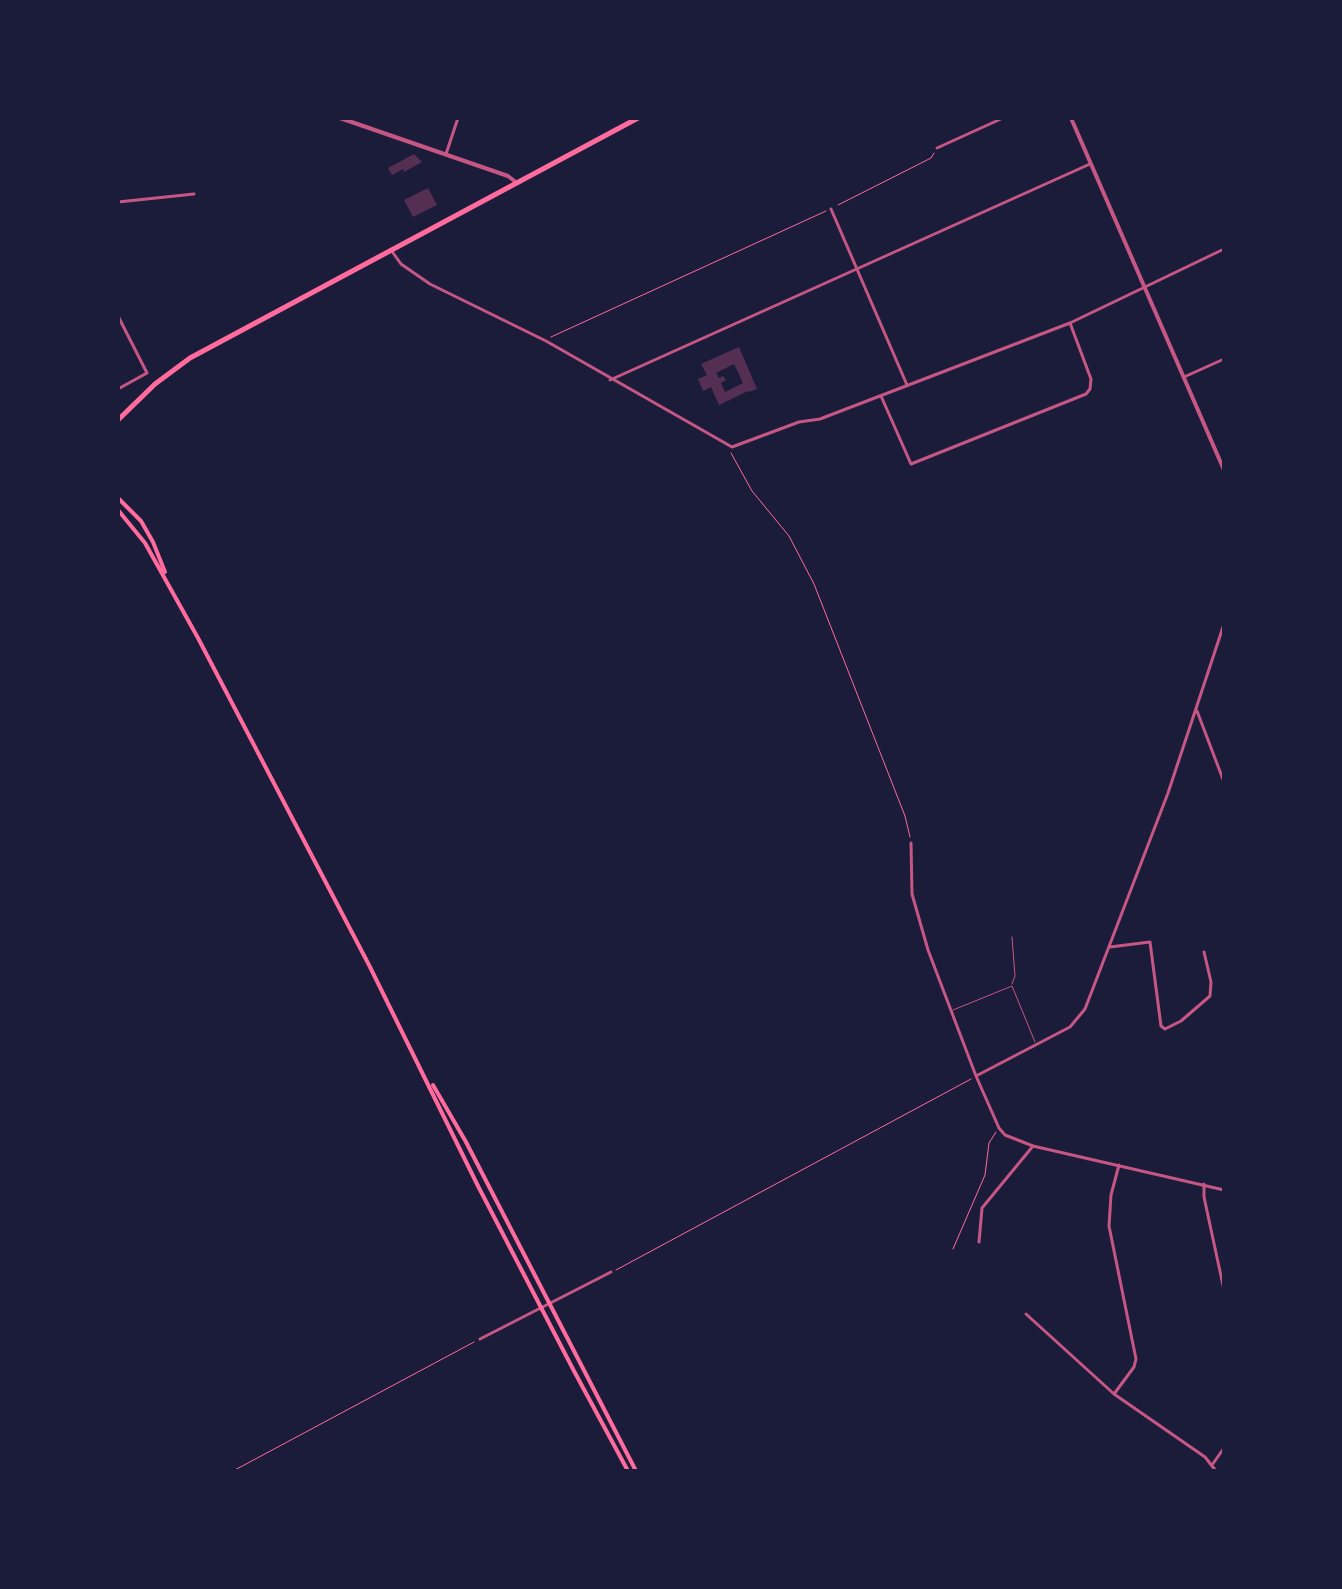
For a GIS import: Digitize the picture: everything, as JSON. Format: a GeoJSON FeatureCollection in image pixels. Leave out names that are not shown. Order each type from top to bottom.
{"type":"FeatureCollection","features":[{"type":"Feature","properties":{"kind":"main road"},"geometry":{"type":"LineString","coordinates":[[118,420],[155,384],[190,358],[638,118]]}},
{"type":"Feature","properties":{"kind":"main road"},"geometry":{"type":"LineString","coordinates":[[118,498],[141,521],[171,586]]}},
{"type":"Feature","properties":{"kind":"main road"},"geometry":{"type":"LineString","coordinates":[[118,510],[145,543],[171,586],[419,1063],[478,1186],[628,1471]]}},
{"type":"Feature","properties":{"kind":"main road"},"geometry":{"type":"LineString","coordinates":[[419,1063],[466,1142],[636,1471]]}},
{"type":"Feature","properties":{"kind":"street"},"geometry":{"type":"LineString","coordinates":[[340,118],[508,176],[517,183]]}},
{"type":"Feature","properties":{"kind":"street"},"geometry":{"type":"LineString","coordinates":[[446,154],[458,118]]}},
{"type":"Feature","properties":{"kind":"street"},"geometry":{"type":"LineString","coordinates":[[937,148],[1003,118]]}},
{"type":"Feature","properties":{"kind":"street"},"geometry":{"type":"LineString","coordinates":[[1071,118],[1224,470]]}},
{"type":"Feature","properties":{"kind":"street"},"geometry":{"type":"LineString","coordinates":[[610,380],[1090,164]]}},
{"type":"Feature","properties":{"kind":"street"},"geometry":{"type":"LineString","coordinates":[[118,202],[194,194]]}},
{"type":"Feature","properties":{"kind":"street"},"geometry":{"type":"LineString","coordinates":[[831,209],[907,386]]}},
{"type":"Feature","properties":{"kind":"street"},"geometry":{"type":"LineString","coordinates":[[391,250],[401,264],[430,284],[546,341],[732,447],[799,422],[820,419],[1070,323],[1224,249]]}},
{"type":"Feature","properties":{"kind":"street"},"geometry":{"type":"LineString","coordinates":[[118,316],[147,373],[118,389]]}},
{"type":"Feature","properties":{"kind":"street"},"geometry":{"type":"LineString","coordinates":[[881,396],[911,464],[1086,394],[1091,379],[1070,323]]}},
{"type":"Feature","properties":{"kind":"street"},"geometry":{"type":"LineString","coordinates":[[1183,378],[1224,359]]}},
{"type":"Feature","properties":{"kind":"street"},"geometry":{"type":"LineString","coordinates":[[976,1076],[1070,1027],[1085,1009],[1197,711],[1224,624]]}},
{"type":"Feature","properties":{"kind":"street"},"geometry":{"type":"LineString","coordinates":[[1197,711],[1224,782]]}},
{"type":"Feature","properties":{"kind":"street"},"geometry":{"type":"LineString","coordinates":[[911,843],[912,894],[928,950],[976,1076],[1005,1135],[1033,1146],[1224,1190]]}},
{"type":"Feature","properties":{"kind":"street"},"geometry":{"type":"LineString","coordinates":[[1110,947],[1150,942],[1161,1026],[1165,1029],[1172,1028],[1210,996],[1211,982],[1204,952]]}},
{"type":"Feature","properties":{"kind":"street"},"geometry":{"type":"LineString","coordinates":[[979,1242],[982,1208],[1033,1146]]}},
{"type":"Feature","properties":{"kind":"street"},"geometry":{"type":"LineString","coordinates":[[1114,1394],[1134,1367],[1136,1359],[1109,1226],[1111,1195],[1119,1165]]}},
{"type":"Feature","properties":{"kind":"street"},"geometry":{"type":"LineString","coordinates":[[1204,1184],[1204,1197],[1224,1290]]}},
{"type":"Feature","properties":{"kind":"street"},"geometry":{"type":"LineString","coordinates":[[480,1339],[611,1272]]}},
{"type":"Feature","properties":{"kind":"street"},"geometry":{"type":"LineString","coordinates":[[1026,1314],[1114,1394],[1205,1457],[1216,1471]]}},
{"type":"Feature","properties":{"kind":"street"},"geometry":{"type":"LineString","coordinates":[[1212,1465],[1224,1448]]}},
{"type":"Feature","properties":{"kind":"lane"},"geometry":{"type":"LineString","coordinates":[[1012,937],[1015,976],[1012,986],[1036,1044]]}},
{"type":"Feature","properties":{"kind":"lane"},"geometry":{"type":"LineString","coordinates":[[953,1010],[1012,986]]}},
{"type":"Feature","properties":{"kind":"path"},"geometry":{"type":"LineString","coordinates":[[546,341],[831,209],[931,158],[937,148]]}},
{"type":"Feature","properties":{"kind":"path"},"geometry":{"type":"LineString","coordinates":[[732,447],[731,456],[752,491],[789,536],[814,584],[905,816],[911,843]]}},
{"type":"Feature","properties":{"kind":"path"},"geometry":{"type":"LineString","coordinates":[[611,1272],[976,1076]]}},
{"type":"Feature","properties":{"kind":"path"},"geometry":{"type":"LineString","coordinates":[[953,1249],[985,1175],[989,1143],[999,1128]]}},
{"type":"Feature","properties":{"kind":"path"},"geometry":{"type":"LineString","coordinates":[[233,1471],[480,1339]]}},
{"type":"Feature","properties":{"kind":"building"},"geometry":{"type":"Polygon","coordinates":[[[414,154],[422,162],[392,175],[388,168],[414,154]]]}},
{"type":"Feature","properties":{"kind":"building"},"geometry":{"type":"Polygon","coordinates":[[[428,188],[437,205],[413,217],[404,200],[428,188]]]}},
{"type":"Feature","properties":{"kind":"building"},"geometry":{"type":"Polygon","coordinates":[[[739,347],[757,389],[719,405],[711,387],[703,391],[698,379],[707,375],[701,364],[739,347]],[[734,364],[716,373],[726,380],[721,383],[725,392],[743,383],[734,364]]]}}]}
